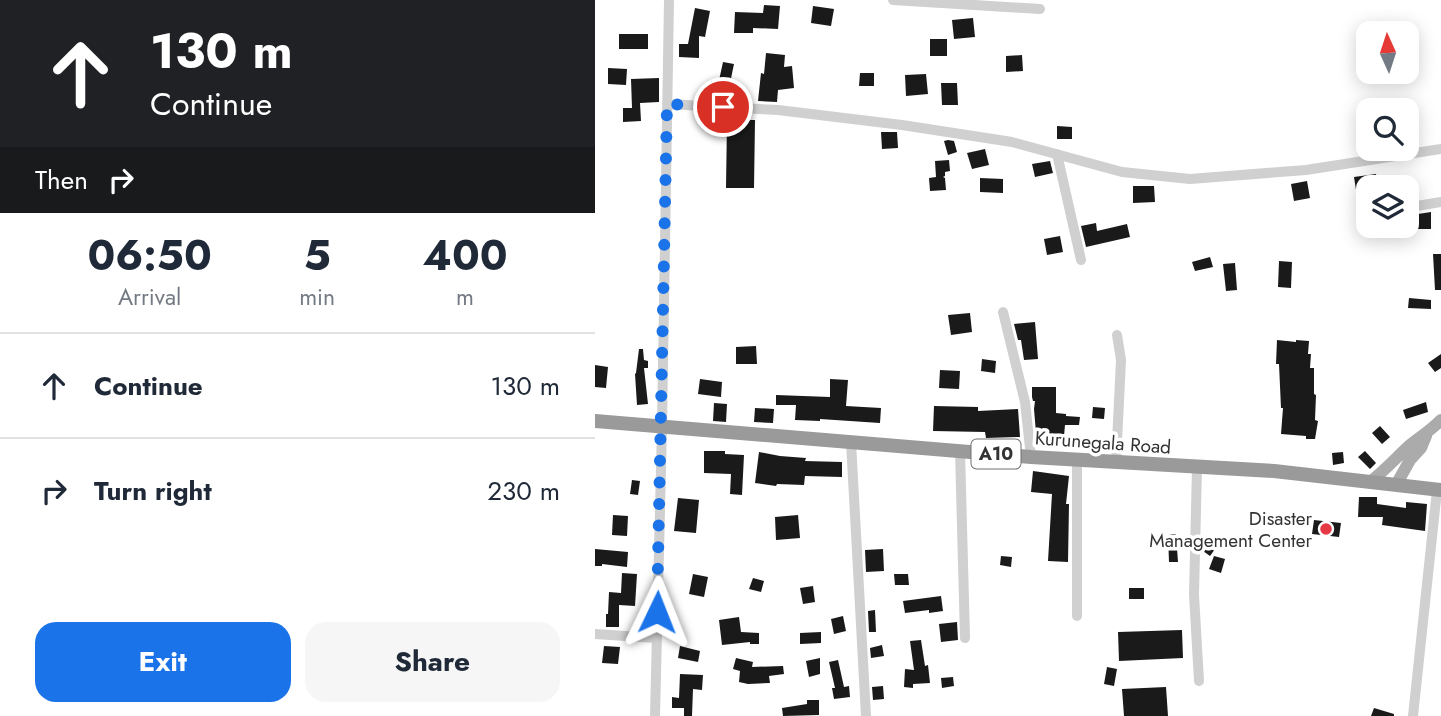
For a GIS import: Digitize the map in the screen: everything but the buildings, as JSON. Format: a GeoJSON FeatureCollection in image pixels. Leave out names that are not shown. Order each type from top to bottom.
{"type":"FeatureCollection","features":[{"type":"Feature","properties":{"kind":"highway","name":"Kurunegala Road"},"geometry":{"type":"LineString","coordinates":[[595,421],[1031,457],[1274,471],[1439,490]]}},
{"type":"Feature","properties":{"kind":"main road"},"geometry":{"type":"LineString","coordinates":[[1370,482],[1441,420]]}},
{"type":"Feature","properties":{"kind":"main road"},"geometry":{"type":"LineString","coordinates":[[1397,485],[1428,433]]}},
{"type":"Feature","properties":{"kind":"street"},"geometry":{"type":"LineString","coordinates":[[655,716],[669,0]]}},
{"type":"Feature","properties":{"kind":"street"},"geometry":{"type":"LineString","coordinates":[[893,0],[1040,9]]}},
{"type":"Feature","properties":{"kind":"street"},"geometry":{"type":"LineString","coordinates":[[667,104],[778,110],[902,125],[1011,142],[1122,172],[1190,179],[1306,170],[1441,149]]}},
{"type":"Feature","properties":{"kind":"street"},"geometry":{"type":"LineString","coordinates":[[1057,154],[1081,260]]}},
{"type":"Feature","properties":{"kind":"street"},"geometry":{"type":"LineString","coordinates":[[1419,206],[1441,202]]}},
{"type":"Feature","properties":{"kind":"street"},"geometry":{"type":"LineString","coordinates":[[1003,312],[1025,402],[1031,457]]}},
{"type":"Feature","properties":{"kind":"street"},"geometry":{"type":"LineString","coordinates":[[1116,462],[1121,360],[1117,335]]}},
{"type":"Feature","properties":{"kind":"street"},"geometry":{"type":"LineString","coordinates":[[851,442],[866,716]]}},
{"type":"Feature","properties":{"kind":"street"},"geometry":{"type":"LineString","coordinates":[[960,451],[965,638]]}},
{"type":"Feature","properties":{"kind":"street"},"geometry":{"type":"LineString","coordinates":[[1077,460],[1077,616]]}},
{"type":"Feature","properties":{"kind":"street"},"geometry":{"type":"LineString","coordinates":[[1197,467],[1194,595],[1199,681]]}},
{"type":"Feature","properties":{"kind":"street"},"geometry":{"type":"LineString","coordinates":[[1413,716],[1439,490]]}},
{"type":"Feature","properties":{"kind":"street"},"geometry":{"type":"LineString","coordinates":[[595,634],[656,638]]}},
{"type":"Feature","properties":{"kind":"place","name":"Disaster Management Center"},"geometry":{"type":"Point","coordinates":[1326,529]}},
{"type":"Feature","properties":{"kind":"route"},"geometry":{"type":"LineString","coordinates":[[657,612],[667,104],[723,107]]}}]}
